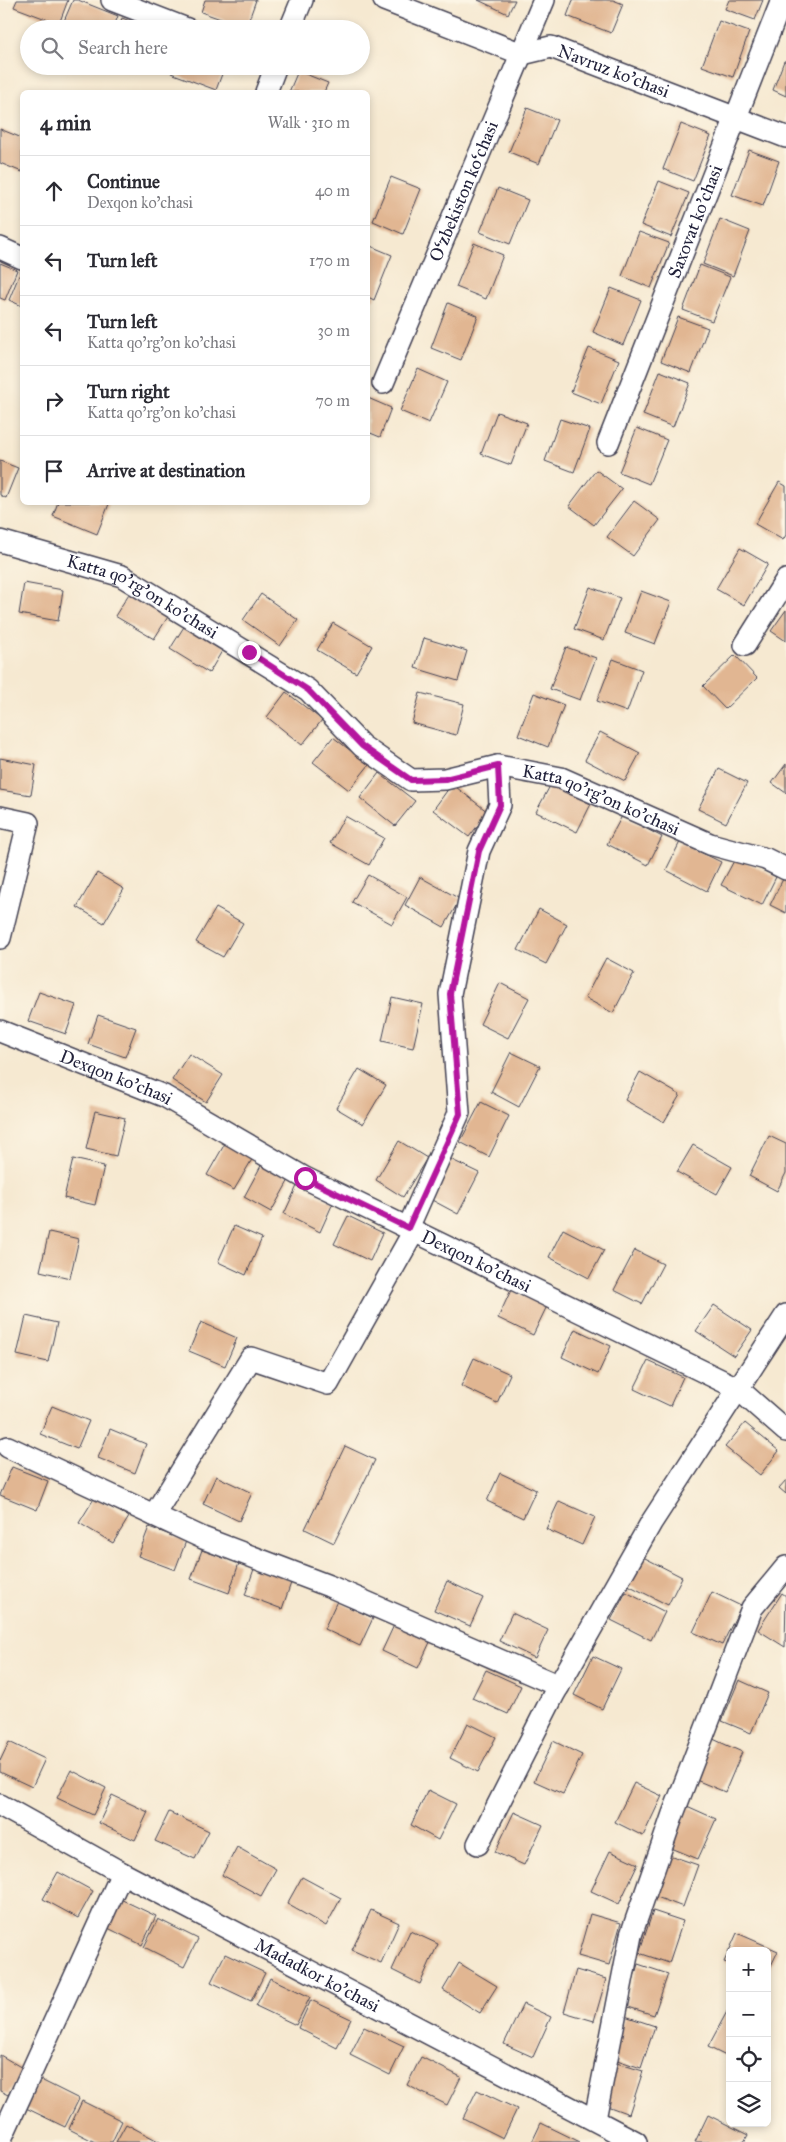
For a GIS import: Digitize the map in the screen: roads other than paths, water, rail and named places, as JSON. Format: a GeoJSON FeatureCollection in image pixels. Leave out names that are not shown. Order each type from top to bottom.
{"type":"FeatureCollection","features":[{"type":"Feature","properties":{"kind":"street"},"geometry":{"type":"LineString","coordinates":[[112,0],[164,20]]}},
{"type":"Feature","properties":{"kind":"street"},"geometry":{"type":"LineString","coordinates":[[294,20],[302,0]]}},
{"type":"Feature","properties":{"kind":"street"},"geometry":{"type":"LineString","coordinates":[[384,0],[522,54]]}},
{"type":"Feature","properties":{"kind":"street","name":"O‘zbekiston ko‘chasi"},"geometry":{"type":"LineString","coordinates":[[383,382],[544,0]]}},
{"type":"Feature","properties":{"kind":"street","name":"Saxovat ko'chasi"},"geometry":{"type":"LineString","coordinates":[[608,443],[737,119],[782,0]]}},
{"type":"Feature","properties":{"kind":"street","name":"Navruz ko'chasi"},"geometry":{"type":"LineString","coordinates":[[522,54],[551,47],[786,138]]}},
{"type":"Feature","properties":{"kind":"street"},"geometry":{"type":"LineString","coordinates":[[267,90],[273,75]]}},
{"type":"Feature","properties":{"kind":"street"},"geometry":{"type":"LineString","coordinates":[[0,248],[20,257]]}},
{"type":"Feature","properties":{"kind":"street","name":"Katta qo'rg'on ko'chasi"},"geometry":{"type":"LineString","coordinates":[[0,541],[122,576],[308,690],[362,746],[411,780],[445,779],[498,766],[561,778],[710,844],[766,859],[786,869]]}},
{"type":"Feature","properties":{"kind":"street"},"geometry":{"type":"LineString","coordinates":[[745,645],[786,580]]}},
{"type":"Feature","properties":{"kind":"street"},"geometry":{"type":"LineString","coordinates":[[154,1515],[251,1358],[328,1384],[411,1229],[460,1114],[450,994],[479,851],[500,805],[498,766]]}},
{"type":"Feature","properties":{"kind":"street"},"geometry":{"type":"LineString","coordinates":[[0,817],[28,824],[0,938]]}},
{"type":"Feature","properties":{"kind":"street","name":"Dexqon ko'chasi"},"geometry":{"type":"LineString","coordinates":[[0,1031],[164,1096],[305,1178],[737,1388],[786,1431]]}},
{"type":"Feature","properties":{"kind":"street"},"geometry":{"type":"LineString","coordinates":[[478,1844],[559,1686],[651,1524],[737,1388],[786,1315]]}},
{"type":"Feature","properties":{"kind":"street"},"geometry":{"type":"LineString","coordinates":[[8,1447],[203,1538],[329,1586],[559,1686]]}},
{"type":"Feature","properties":{"kind":"street"},"geometry":{"type":"LineString","coordinates":[[595,2120],[632,1935],[664,1842],[752,1608],[786,1567]]}},
{"type":"Feature","properties":{"kind":"street","name":"Madadkor ko'chasi"},"geometry":{"type":"LineString","coordinates":[[0,1805],[122,1873],[636,2142]]}},
{"type":"Feature","properties":{"kind":"street"},"geometry":{"type":"LineString","coordinates":[[0,2141],[122,1873]]}}]}
